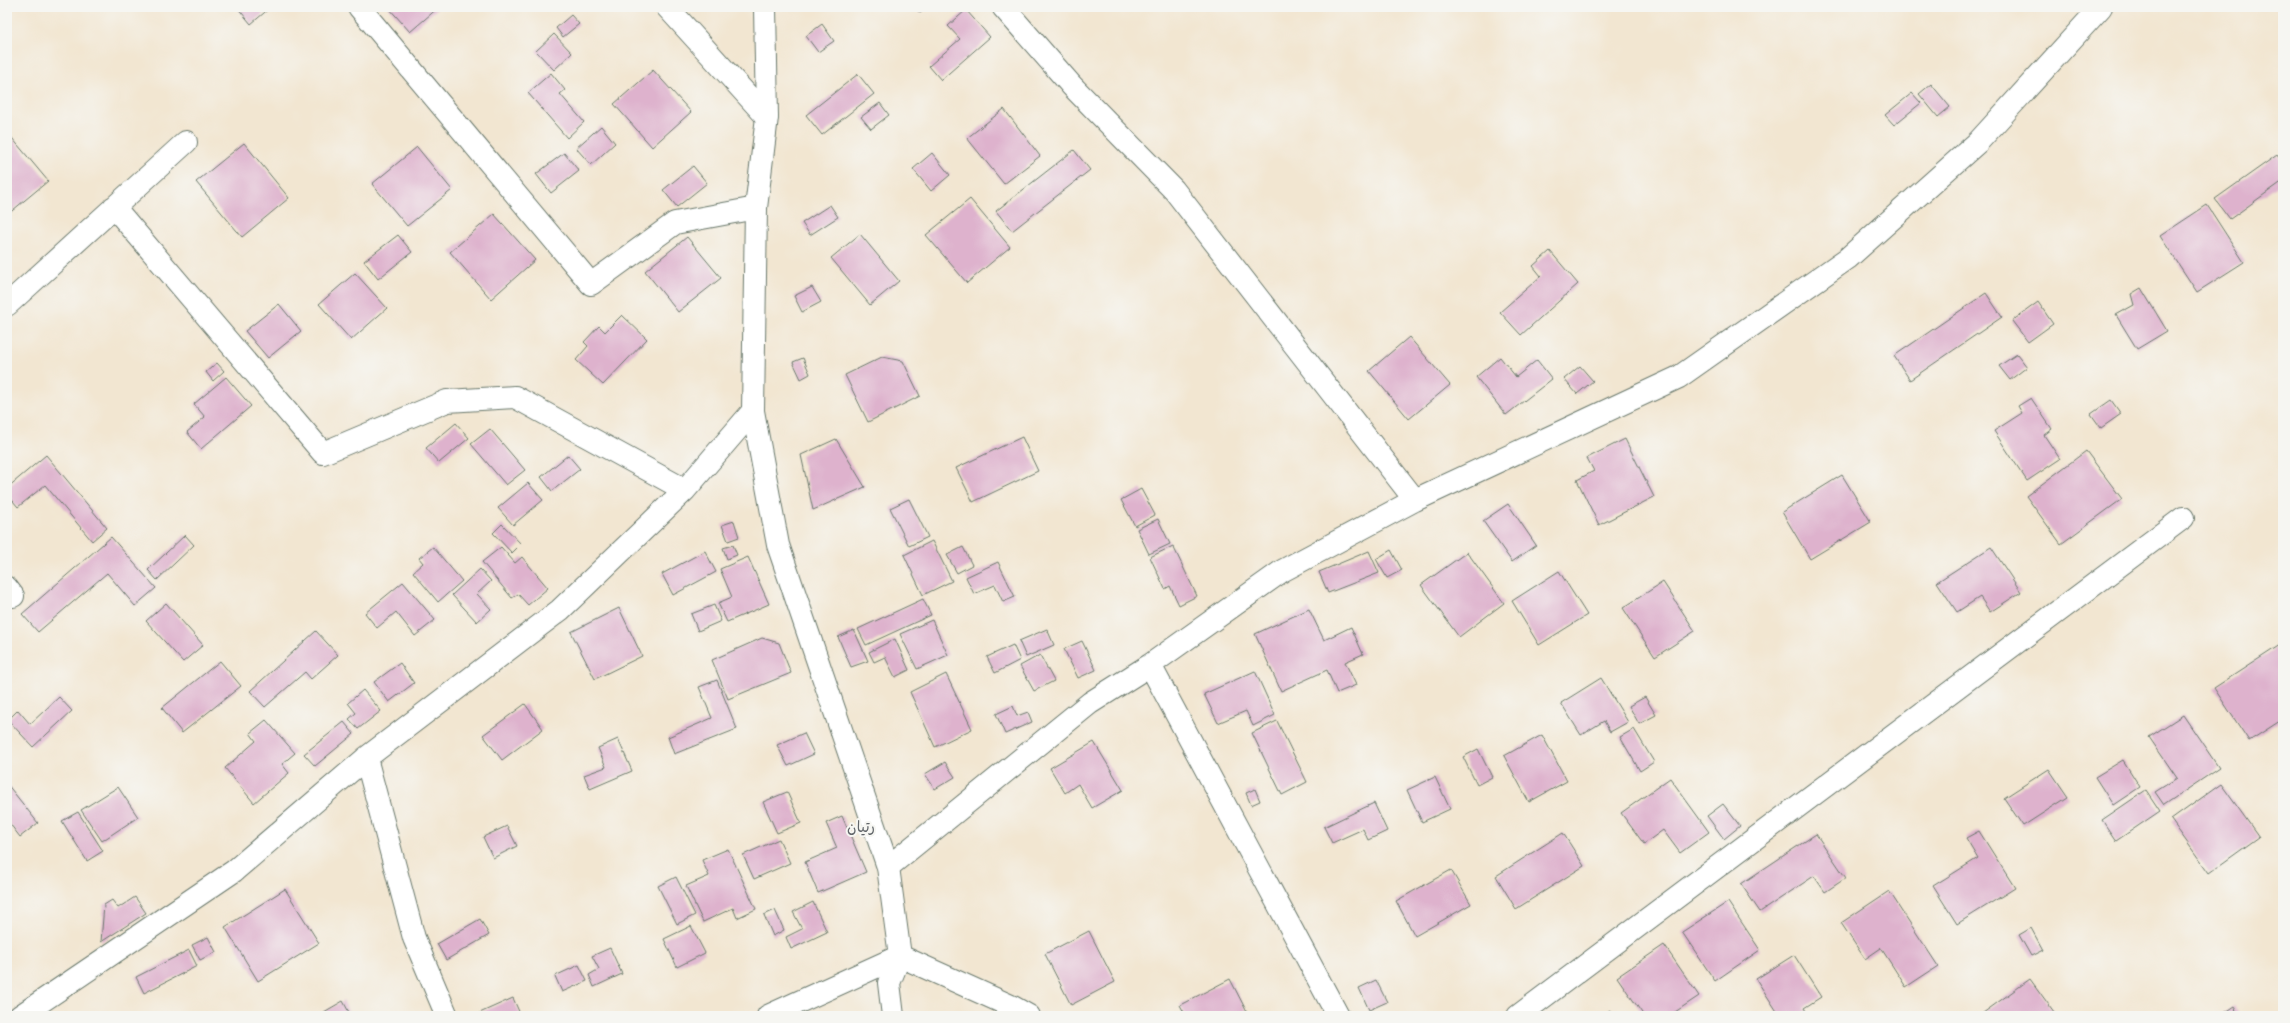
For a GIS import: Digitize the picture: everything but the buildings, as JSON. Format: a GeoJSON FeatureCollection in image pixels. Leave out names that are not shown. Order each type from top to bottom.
{"type":"FeatureCollection","features":[{"type":"Feature","properties":{"kind":"street"},"geometry":{"type":"LineString","coordinates":[[359,7],[591,284],[675,223],[756,208]]}},
{"type":"Feature","properties":{"kind":"street"},"geometry":{"type":"LineString","coordinates":[[667,7],[767,117]]}},
{"type":"Feature","properties":{"kind":"street"},"geometry":{"type":"LineString","coordinates":[[765,7],[767,117],[756,208],[753,411],[778,545],[888,867],[900,956],[889,982],[893,1016]]}},
{"type":"Feature","properties":{"kind":"street"},"geometry":{"type":"LineString","coordinates":[[1003,7],[1072,86],[1174,190],[1415,500]]}},
{"type":"Feature","properties":{"kind":"street"},"geometry":{"type":"LineString","coordinates":[[888,867],[1090,703],[1150,665],[1282,570],[1415,500],[1679,377],[1848,258],[1978,142],[2101,7]]}},
{"type":"Feature","properties":{"kind":"street"},"geometry":{"type":"LineString","coordinates":[[7,304],[186,142]]}},
{"type":"Feature","properties":{"kind":"street"},"geometry":{"type":"LineString","coordinates":[[114,208],[323,453],[447,401],[515,397],[685,490]]}},
{"type":"Feature","properties":{"kind":"street"},"geometry":{"type":"LineString","coordinates":[[20,1016],[234,870],[366,758],[560,610],[685,490],[753,411]]}},
{"type":"Feature","properties":{"kind":"street"},"geometry":{"type":"LineString","coordinates":[[1518,1016],[2183,518]]}},
{"type":"Feature","properties":{"kind":"street"},"geometry":{"type":"LineString","coordinates":[[1150,665],[1338,1016]]}},
{"type":"Feature","properties":{"kind":"street"},"geometry":{"type":"LineString","coordinates":[[366,758],[414,938],[447,1016]]}},
{"type":"Feature","properties":{"kind":"street"},"geometry":{"type":"LineString","coordinates":[[768,1016],[900,956],[1013,1007],[1029,1016]]}},
{"type":"Feature","properties":{"kind":"district","name":"رتيان"},"geometry":{"type":"Point","coordinates":[861,827]}}]}
